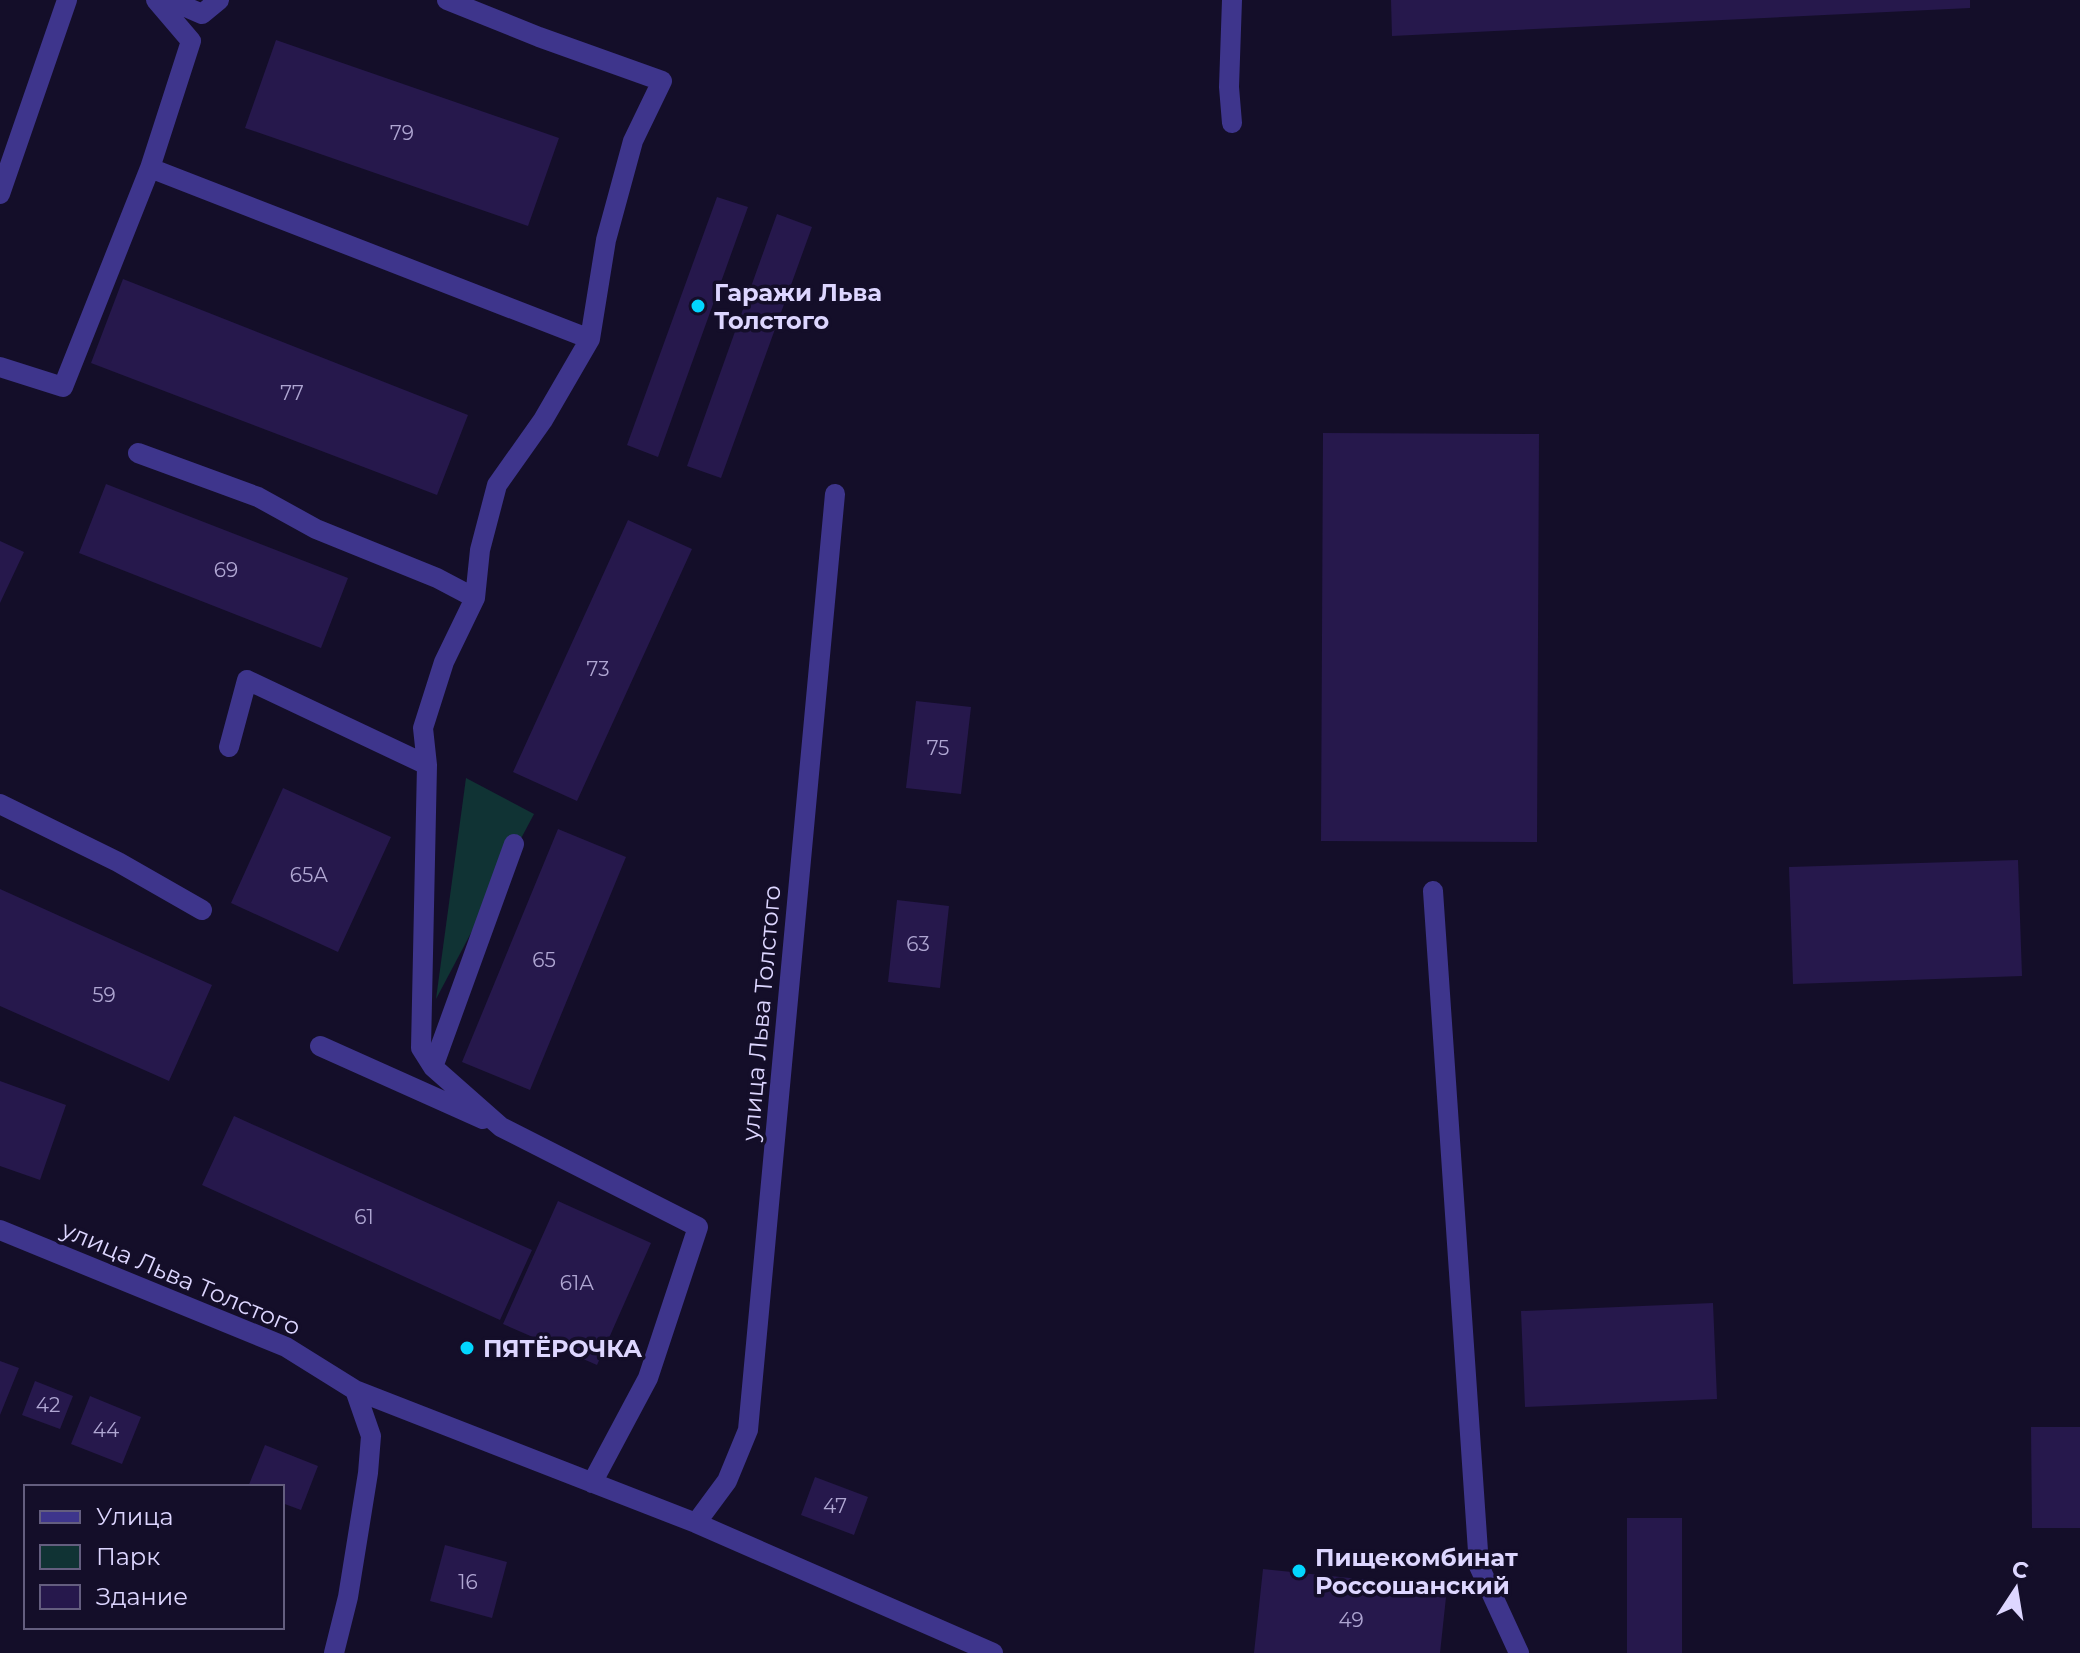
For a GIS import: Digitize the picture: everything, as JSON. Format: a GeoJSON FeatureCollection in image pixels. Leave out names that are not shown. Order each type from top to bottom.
{"type":"FeatureCollection","features":[{"type":"Feature","properties":{"kind":"street"},"geometry":{"type":"LineString","coordinates":[[0,194],[67,0]]}},
{"type":"Feature","properties":{"kind":"street"},"geometry":{"type":"LineString","coordinates":[[0,367],[63,387],[150,168],[191,41],[156,0]]}},
{"type":"Feature","properties":{"kind":"street"},"geometry":{"type":"LineString","coordinates":[[170,0],[202,14],[219,0]]}},
{"type":"Feature","properties":{"kind":"street"},"geometry":{"type":"LineString","coordinates":[[447,0],[662,81],[633,141],[606,240],[590,339],[543,420],[497,485],[480,550],[475,598],[444,662],[423,728],[427,765],[421,1048],[433,1067],[501,1127]]}},
{"type":"Feature","properties":{"kind":"street"},"geometry":{"type":"LineString","coordinates":[[1232,0],[1229,87],[1232,123]]}},
{"type":"Feature","properties":{"kind":"street"},"geometry":{"type":"LineString","coordinates":[[150,168],[590,339]]}},
{"type":"Feature","properties":{"kind":"street"},"geometry":{"type":"LineString","coordinates":[[138,453],[258,497],[316,529],[437,578],[475,598]]}},
{"type":"Feature","properties":{"kind":"street","name":"улица Льва Толстого"},"geometry":{"type":"LineString","coordinates":[[696,1523],[727,1481],[748,1430],[835,494]]}},
{"type":"Feature","properties":{"kind":"street"},"geometry":{"type":"LineString","coordinates":[[229,747],[247,680],[427,765]]}},
{"type":"Feature","properties":{"kind":"street"},"geometry":{"type":"LineString","coordinates":[[0,804],[118,862],[202,910]]}},
{"type":"Feature","properties":{"kind":"street"},"geometry":{"type":"LineString","coordinates":[[433,1067],[514,844]]}},
{"type":"Feature","properties":{"kind":"street"},"geometry":{"type":"LineString","coordinates":[[1433,891],[1479,1566],[1519,1653]]}},
{"type":"Feature","properties":{"kind":"street"},"geometry":{"type":"LineString","coordinates":[[320,1046],[501,1127],[698,1227],[648,1378],[592,1483]]}},
{"type":"Feature","properties":{"kind":"street","name":"улица Льва Толстого"},"geometry":{"type":"LineString","coordinates":[[0,1230],[286,1347],[355,1390],[696,1523],[993,1653]]}},
{"type":"Feature","properties":{"kind":"street"},"geometry":{"type":"LineString","coordinates":[[334,1653],[348,1597],[371,1436],[355,1390]]}},
{"type":"Feature","properties":{"kind":"green space"},"geometry":{"type":"Polygon","coordinates":[[[466,778],[534,814],[436,999],[466,778]]]}},
{"type":"Feature","properties":{"kind":"building"},"geometry":{"type":"Polygon","coordinates":[[[1391,0],[1970,0],[1970,8],[1392,36],[1391,0]]]}},
{"type":"Feature","properties":{"kind":"building"},"geometry":{"type":"Polygon","coordinates":[[[276,40],[559,138],[528,226],[245,128],[276,40]]]}},
{"type":"Feature","properties":{"kind":"building"},"geometry":{"type":"Polygon","coordinates":[[[717,197],[748,207],[658,457],[627,445],[717,197]]]}},
{"type":"Feature","properties":{"kind":"building"},"geometry":{"type":"Polygon","coordinates":[[[777,214],[812,227],[721,478],[687,466],[777,214]]]}},
{"type":"Feature","properties":{"kind":"building"},"geometry":{"type":"Polygon","coordinates":[[[123,279],[468,415],[437,495],[91,363],[123,279]]]}},
{"type":"Feature","properties":{"kind":"building"},"geometry":{"type":"Polygon","coordinates":[[[1323,433],[1539,434],[1537,842],[1321,841],[1323,433]]]}},
{"type":"Feature","properties":{"kind":"building"},"geometry":{"type":"Polygon","coordinates":[[[106,484],[348,578],[321,648],[79,553],[106,484]]]}},
{"type":"Feature","properties":{"kind":"building"},"geometry":{"type":"Polygon","coordinates":[[[628,520],[692,549],[577,801],[513,772],[628,520]]]}},
{"type":"Feature","properties":{"kind":"building"},"geometry":{"type":"Polygon","coordinates":[[[0,541],[24,552],[0,603],[0,541]]]}},
{"type":"Feature","properties":{"kind":"building"},"geometry":{"type":"Polygon","coordinates":[[[916,701],[971,707],[961,794],[906,788],[916,701]]]}},
{"type":"Feature","properties":{"kind":"building"},"geometry":{"type":"Polygon","coordinates":[[[283,788],[391,837],[338,952],[231,903],[283,788]]]}},
{"type":"Feature","properties":{"kind":"building"},"geometry":{"type":"Polygon","coordinates":[[[558,829],[626,857],[530,1090],[462,1062],[558,829]]]}},
{"type":"Feature","properties":{"kind":"building"},"geometry":{"type":"Polygon","coordinates":[[[2018,860],[2022,976],[1793,984],[1789,867],[2018,860]]]}},
{"type":"Feature","properties":{"kind":"building"},"geometry":{"type":"Polygon","coordinates":[[[0,889],[212,985],[169,1081],[0,1006],[0,889]]]}},
{"type":"Feature","properties":{"kind":"building"},"geometry":{"type":"Polygon","coordinates":[[[897,900],[949,906],[940,988],[888,982],[897,900]]]}},
{"type":"Feature","properties":{"kind":"building"},"geometry":{"type":"Polygon","coordinates":[[[0,1081],[66,1105],[40,1180],[0,1166],[0,1081]]]}},
{"type":"Feature","properties":{"kind":"building"},"geometry":{"type":"Polygon","coordinates":[[[234,1116],[532,1250],[500,1320],[202,1185],[234,1116]]]}},
{"type":"Feature","properties":{"kind":"building"},"geometry":{"type":"Polygon","coordinates":[[[558,1201],[651,1243],[597,1365],[503,1324],[558,1201]]]}},
{"type":"Feature","properties":{"kind":"building"},"geometry":{"type":"Polygon","coordinates":[[[1713,1303],[1717,1399],[1525,1407],[1521,1311],[1713,1303]]]}},
{"type":"Feature","properties":{"kind":"building"},"geometry":{"type":"Polygon","coordinates":[[[0,1361],[19,1368],[0,1415],[0,1361]]]}},
{"type":"Feature","properties":{"kind":"building"},"geometry":{"type":"Polygon","coordinates":[[[35,1381],[73,1396],[60,1429],[22,1415],[35,1381]]]}},
{"type":"Feature","properties":{"kind":"building"},"geometry":{"type":"Polygon","coordinates":[[[90,1396],[141,1417],[122,1464],[71,1444],[90,1396]]]}},
{"type":"Feature","properties":{"kind":"building"},"geometry":{"type":"Polygon","coordinates":[[[2031,1427],[2080,1427],[2080,1528],[2032,1528],[2031,1427]]]}},
{"type":"Feature","properties":{"kind":"building"},"geometry":{"type":"Polygon","coordinates":[[[265,1445],[318,1466],[301,1510],[284,1504],[284,1485],[249,1485],[265,1445]]]}},
{"type":"Feature","properties":{"kind":"building"},"geometry":{"type":"Polygon","coordinates":[[[815,1477],[868,1497],[854,1535],[801,1515],[815,1477]]]}},
{"type":"Feature","properties":{"kind":"building"},"geometry":{"type":"Polygon","coordinates":[[[1627,1518],[1682,1518],[1682,1653],[1627,1653],[1627,1518]]]}},
{"type":"Feature","properties":{"kind":"building"},"geometry":{"type":"Polygon","coordinates":[[[445,1545],[507,1562],[492,1618],[430,1601],[445,1545]]]}},
{"type":"Feature","properties":{"kind":"building"},"geometry":{"type":"Polygon","coordinates":[[[1263,1569],[1447,1588],[1440,1653],[1254,1653],[1263,1569]]]}},
{"type":"Feature","properties":{"kind":"place","name":"Гаражи Льва Толстого"},"geometry":{"type":"Point","coordinates":[698,306]}},
{"type":"Feature","properties":{"kind":"place","name":"ПЯТЁРОЧКА"},"geometry":{"type":"Point","coordinates":[467,1348]}},
{"type":"Feature","properties":{"kind":"place","name":"Пищекомбинат Россошанский"},"geometry":{"type":"Point","coordinates":[1299,1571]}}]}
